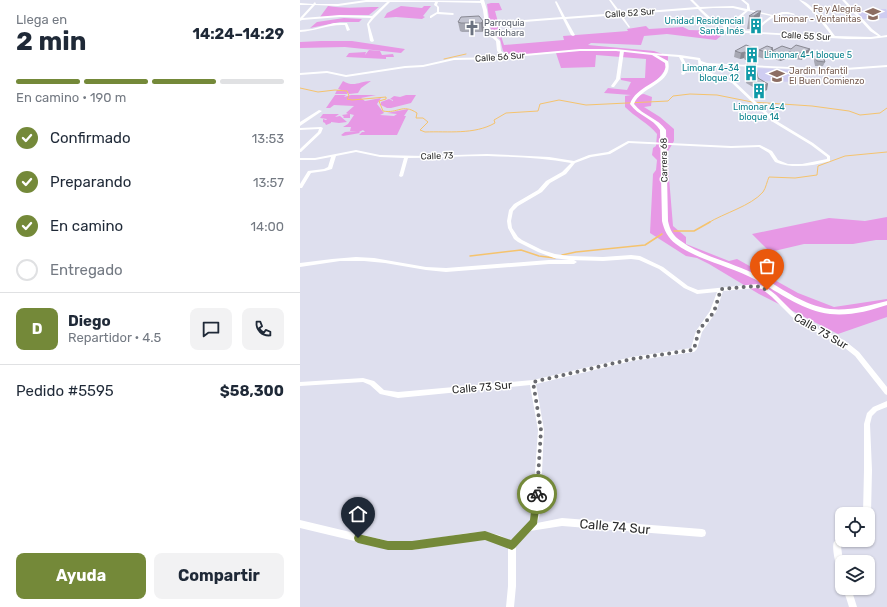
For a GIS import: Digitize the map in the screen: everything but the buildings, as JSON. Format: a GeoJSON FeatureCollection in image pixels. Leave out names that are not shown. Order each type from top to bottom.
{"type":"FeatureCollection","features":[{"type":"Feature","properties":{"kind":"street"},"geometry":{"type":"LineString","coordinates":[[438,1],[445,0]]}},
{"type":"Feature","properties":{"kind":"street"},"geometry":{"type":"LineString","coordinates":[[610,0],[629,27]]}},
{"type":"Feature","properties":{"kind":"street"},"geometry":{"type":"LineString","coordinates":[[691,0],[710,19],[724,26],[731,24],[747,10],[749,7],[742,0]]}},
{"type":"Feature","properties":{"kind":"street"},"geometry":{"type":"LineString","coordinates":[[800,0],[814,11],[834,37]]}},
{"type":"Feature","properties":{"kind":"street"},"geometry":{"type":"LineString","coordinates":[[843,0],[871,30],[881,37]]}},
{"type":"Feature","properties":{"kind":"street"},"geometry":{"type":"LineString","coordinates":[[300,4],[315,3],[333,5],[366,1],[482,1],[488,32],[498,41],[499,51],[504,55],[514,56]]}},
{"type":"Feature","properties":{"kind":"street"},"geometry":{"type":"LineString","coordinates":[[431,17],[436,13],[438,7],[435,5],[438,1]]}},
{"type":"Feature","properties":{"kind":"street"},"geometry":{"type":"LineString","coordinates":[[372,40],[368,24],[373,17],[389,2]]}},
{"type":"Feature","properties":{"kind":"street"},"geometry":{"type":"LineString","coordinates":[[556,2],[573,35]]}},
{"type":"Feature","properties":{"kind":"street"},"geometry":{"type":"LineString","coordinates":[[300,20],[315,3]]}},
{"type":"Feature","properties":{"kind":"street","name":"Calle 52 Sur"},"geometry":{"type":"LineString","coordinates":[[487,24],[698,7],[733,7],[773,16]]}},
{"type":"Feature","properties":{"kind":"street"},"geometry":{"type":"LineString","coordinates":[[436,13],[453,14]]}},
{"type":"Feature","properties":{"kind":"street"},"geometry":{"type":"LineString","coordinates":[[753,32],[773,16],[780,13],[794,14]]}},
{"type":"Feature","properties":{"kind":"street"},"geometry":{"type":"LineString","coordinates":[[300,20],[340,16],[373,17]]}},
{"type":"Feature","properties":{"kind":"street"},"geometry":{"type":"LineString","coordinates":[[300,31],[307,31],[328,25],[343,24],[347,25],[348,30]]}},
{"type":"Feature","properties":{"kind":"street","name":"Calle 55 Sur"},"geometry":{"type":"LineString","coordinates":[[724,26],[726,31],[834,37],[887,36]]}},
{"type":"Feature","properties":{"kind":"street","name":"Calle 56 Sur"},"geometry":{"type":"LineString","coordinates":[[300,74],[328,72],[346,76],[423,66],[454,59],[499,58],[590,49],[680,56],[695,58],[700,62],[707,64]]}},
{"type":"Feature","properties":{"kind":"street"},"geometry":{"type":"LineString","coordinates":[[613,86],[618,79],[622,51]]}},
{"type":"Feature","properties":{"kind":"street","name":"Carrera 68"},"geometry":{"type":"LineString","coordinates":[[653,54],[668,62],[668,69],[658,81],[634,97],[632,104],[635,108],[661,127],[664,132],[665,221],[667,231],[678,243],[754,276],[795,300],[825,310],[848,312],[887,303]]}},
{"type":"Feature","properties":{"kind":"street"},"geometry":{"type":"LineString","coordinates":[[680,56],[686,67],[683,74]]}},
{"type":"Feature","properties":{"kind":"street"},"geometry":{"type":"LineString","coordinates":[[574,162],[590,156],[609,153],[628,142],[731,147],[760,146],[768,149],[773,154],[776,161],[782,164],[808,164],[829,160],[829,157],[812,144],[774,121],[733,82],[704,73],[700,70],[700,62]]}},
{"type":"Feature","properties":{"kind":"street"},"geometry":{"type":"LineString","coordinates":[[699,66],[707,64],[832,70],[887,66]]}},
{"type":"Feature","properties":{"kind":"street"},"geometry":{"type":"LineString","coordinates":[[732,65],[735,77],[735,81],[733,82]]}},
{"type":"Feature","properties":{"kind":"street"},"geometry":{"type":"LineString","coordinates":[[882,66],[887,71]]}},
{"type":"Feature","properties":{"kind":"street"},"geometry":{"type":"LineString","coordinates":[[300,125],[300,123],[320,111]]}},
{"type":"Feature","properties":{"kind":"street"},"geometry":{"type":"LineString","coordinates":[[300,129],[321,128],[320,132],[300,151]]}},
{"type":"Feature","properties":{"kind":"street","name":"Calle 73"},"geometry":{"type":"LineString","coordinates":[[300,159],[315,159],[356,151],[380,156],[406,157],[487,155],[549,158],[574,162]]}},
{"type":"Feature","properties":{"kind":"street"},"geometry":{"type":"LineString","coordinates":[[300,187],[310,172],[330,168],[334,155]]}},
{"type":"Feature","properties":{"kind":"street"},"geometry":{"type":"LineString","coordinates":[[400,176],[406,157]]}},
{"type":"Feature","properties":{"kind":"street","name":"Calle 73 Sur"},"geometry":{"type":"LineString","coordinates":[[574,162],[564,173],[548,182],[540,191],[516,205],[511,211],[509,221],[510,228],[516,238],[540,251],[554,256],[587,259],[636,257],[662,268],[694,292],[757,286],[767,290],[794,316],[816,330],[842,342],[857,354],[887,392]]}},
{"type":"Feature","properties":{"kind":"street"},"geometry":{"type":"LineString","coordinates":[[300,265],[364,259],[431,270],[446,270],[542,262],[572,262],[587,259]]}},
{"type":"Feature","properties":{"kind":"street","name":"Calle 73 Sur"},"geometry":{"type":"LineString","coordinates":[[300,384],[363,380],[372,383],[382,392],[398,395],[533,382],[632,359],[694,349],[699,330],[714,312],[721,289]]}},
{"type":"Feature","properties":{"kind":"street"},"geometry":{"type":"LineString","coordinates":[[510,607],[512,586],[512,545],[534,522],[536,514],[541,430],[533,382]]}},
{"type":"Feature","properties":{"kind":"street"},"geometry":{"type":"LineString","coordinates":[[867,507],[867,424],[869,415],[875,409],[887,404]]}},
{"type":"Feature","properties":{"kind":"street","name":"Calle 74 Sur"},"geometry":{"type":"LineString","coordinates":[[529,528],[562,522],[702,533]]}},
{"type":"Feature","properties":{"kind":"street"},"geometry":{"type":"LineString","coordinates":[[300,524],[388,545],[412,546],[460,538],[485,536],[499,539],[512,545]]}},
{"type":"Feature","properties":{"kind":"street"},"geometry":{"type":"LineString","coordinates":[[849,595],[853,607]]}},
{"type":"Feature","properties":{"kind":"shaded area"},"geometry":{"type":"Polygon","coordinates":[[[499,3],[502,10],[495,11],[498,22],[497,24],[504,45],[564,40],[563,36],[628,31],[627,29],[646,26],[649,29],[683,27],[689,30],[722,31],[721,36],[716,40],[667,34],[644,36],[641,45],[591,43],[588,45],[654,51],[668,56],[665,69],[662,74],[658,79],[637,95],[644,94],[652,97],[651,106],[644,107],[660,117],[674,129],[674,141],[667,153],[673,226],[686,237],[686,244],[729,261],[737,259],[798,293],[834,307],[887,299],[887,317],[838,334],[759,294],[709,264],[697,258],[686,256],[650,233],[653,174],[656,170],[657,160],[652,155],[653,148],[656,146],[657,134],[625,107],[625,96],[631,95],[604,93],[608,88],[627,90],[631,82],[621,80],[621,78],[645,78],[646,59],[596,55],[595,67],[561,68],[556,53],[550,52],[521,55],[508,54],[503,51],[500,39],[491,32],[487,4],[499,3]]]}},
{"type":"Feature","properties":{"kind":"shaded area"},"geometry":{"type":"Polygon","coordinates":[[[328,6],[347,8],[379,7],[369,15],[320,17],[328,6]]]}},
{"type":"Feature","properties":{"kind":"shaded area"},"geometry":{"type":"Polygon","coordinates":[[[401,6],[422,8],[424,6],[431,6],[423,16],[425,17],[422,19],[396,17],[384,18],[387,13],[401,6]]]}},
{"type":"Feature","properties":{"kind":"shaded area","name":"Fe y Alegría Limonar - Ventanitas"},"geometry":{"type":"Polygon","coordinates":[[[886,9],[887,18],[863,19],[855,10],[886,9]]]}},
{"type":"Feature","properties":{"kind":"shaded area"},"geometry":{"type":"Polygon","coordinates":[[[344,18],[362,19],[359,22],[340,22],[310,28],[317,22],[344,18]]]}},
{"type":"Feature","properties":{"kind":"shaded area"},"geometry":{"type":"Polygon","coordinates":[[[352,41],[405,49],[401,53],[345,47],[300,48],[300,42],[352,41]]]}},
{"type":"Feature","properties":{"kind":"shaded area"},"geometry":{"type":"Polygon","coordinates":[[[369,50],[380,51],[382,55],[393,54],[394,57],[386,57],[386,59],[346,57],[349,53],[366,52],[365,55],[369,50]]]}},
{"type":"Feature","properties":{"kind":"shaded area","name":"Jardin Infantil El Buen Comienzo"},"geometry":{"type":"Polygon","coordinates":[[[756,68],[793,70],[796,82],[761,81],[756,68]]]}},
{"type":"Feature","properties":{"kind":"shaded area"},"geometry":{"type":"Polygon","coordinates":[[[343,81],[354,84],[371,81],[361,88],[358,93],[349,94],[347,91],[347,94],[335,94],[337,90],[344,91],[338,89],[343,81]]]}},
{"type":"Feature","properties":{"kind":"shaded area"},"geometry":{"type":"Polygon","coordinates":[[[335,95],[346,95],[344,97],[351,95],[376,95],[361,98],[365,101],[381,98],[377,104],[384,113],[380,115],[394,116],[397,114],[387,113],[408,110],[404,116],[406,116],[397,135],[359,135],[362,132],[365,132],[363,130],[359,132],[360,133],[343,136],[341,135],[345,132],[357,131],[350,131],[351,127],[343,127],[348,124],[354,115],[350,114],[350,118],[343,118],[344,117],[342,115],[348,114],[346,113],[354,106],[334,105],[330,108],[326,108],[335,95]]]}},
{"type":"Feature","properties":{"kind":"shaded area"},"geometry":{"type":"Polygon","coordinates":[[[406,95],[416,95],[411,103],[391,108],[381,105],[381,102],[389,99],[393,101],[390,99],[394,96],[400,97],[406,95]]]}},
{"type":"Feature","properties":{"kind":"shaded area"},"geometry":{"type":"Polygon","coordinates":[[[323,114],[339,114],[335,117],[340,116],[347,122],[331,122],[326,125],[323,122],[323,119],[327,119],[320,118],[323,114]]]}},
{"type":"Feature","properties":{"kind":"shaded area"},"geometry":{"type":"Polygon","coordinates":[[[887,217],[887,240],[876,240],[853,244],[804,244],[770,252],[752,234],[829,218],[865,221],[887,217]]]}},
{"type":"Feature","properties":{"kind":"waterway"},"geometry":{"type":"LineString","coordinates":[[444,59],[466,54]]}},
{"type":"Feature","properties":{"kind":"waterway"},"geometry":{"type":"LineString","coordinates":[[300,88],[318,92],[335,90],[347,91],[349,96],[347,99],[352,100],[386,97],[386,99],[379,101],[383,111],[388,112],[404,109],[412,110],[417,113],[416,118],[423,118],[428,122],[420,130],[425,132],[461,132],[487,127],[495,123],[494,120],[506,113],[538,111],[540,104],[559,100],[586,105],[668,101],[673,96],[690,94],[717,95],[752,102],[812,106],[849,111],[860,115],[880,113],[887,108]]}},
{"type":"Feature","properties":{"kind":"waterway"},"geometry":{"type":"LineString","coordinates":[[708,223],[758,197],[763,192],[769,177],[795,178],[817,175],[818,166],[845,156],[887,152]]}},
{"type":"Feature","properties":{"kind":"waterway"},"geometry":{"type":"LineString","coordinates":[[674,231],[694,231],[710,222]]}},
{"type":"Feature","properties":{"kind":"waterway"},"geometry":{"type":"LineString","coordinates":[[562,255],[576,252],[645,245],[662,234]]}},
{"type":"Feature","properties":{"kind":"waterway"},"geometry":{"type":"LineString","coordinates":[[470,256],[521,250],[539,256],[555,258]]}},
{"type":"Feature","properties":{"kind":"way so far"},"geometry":{"type":"LineString","coordinates":[[537,494],[541,430],[533,382],[560,377],[632,359],[692,350],[694,349],[701,326],[714,312],[721,289],[757,286],[767,290]]}},
{"type":"Feature","properties":{"kind":"place","name":"Fe y Alegría Limonar - Ventanitas"},"geometry":{"type":"Point","coordinates":[873,14]}},
{"type":"Feature","properties":{"kind":"place","name":"Unidad Residencial Santa Inés"},"geometry":{"type":"Point","coordinates":[756,26]}},
{"type":"Feature","properties":{"kind":"place","name":"Parroquia Barichara"},"geometry":{"type":"Point","coordinates":[472,28]}},
{"type":"Feature","properties":{"kind":"place","name":"Limonar 4-1 bloque 5"},"geometry":{"type":"Point","coordinates":[752,55]}},
{"type":"Feature","properties":{"kind":"place","name":"Limonar 4-34 bloque 12"},"geometry":{"type":"Point","coordinates":[751,73]}},
{"type":"Feature","properties":{"kind":"place","name":"Jardin Infantil El Buen Comienzo"},"geometry":{"type":"Point","coordinates":[777,76]}},
{"type":"Feature","properties":{"kind":"place","name":"Limonar 4-4 bloque 14"},"geometry":{"type":"Point","coordinates":[759,91]}},
{"type":"Feature","properties":{"kind":"route"},"geometry":{"type":"LineString","coordinates":[[358,538],[388,545],[412,546],[444,540],[485,536],[499,539],[512,545],[534,522],[537,494]]}}]}
